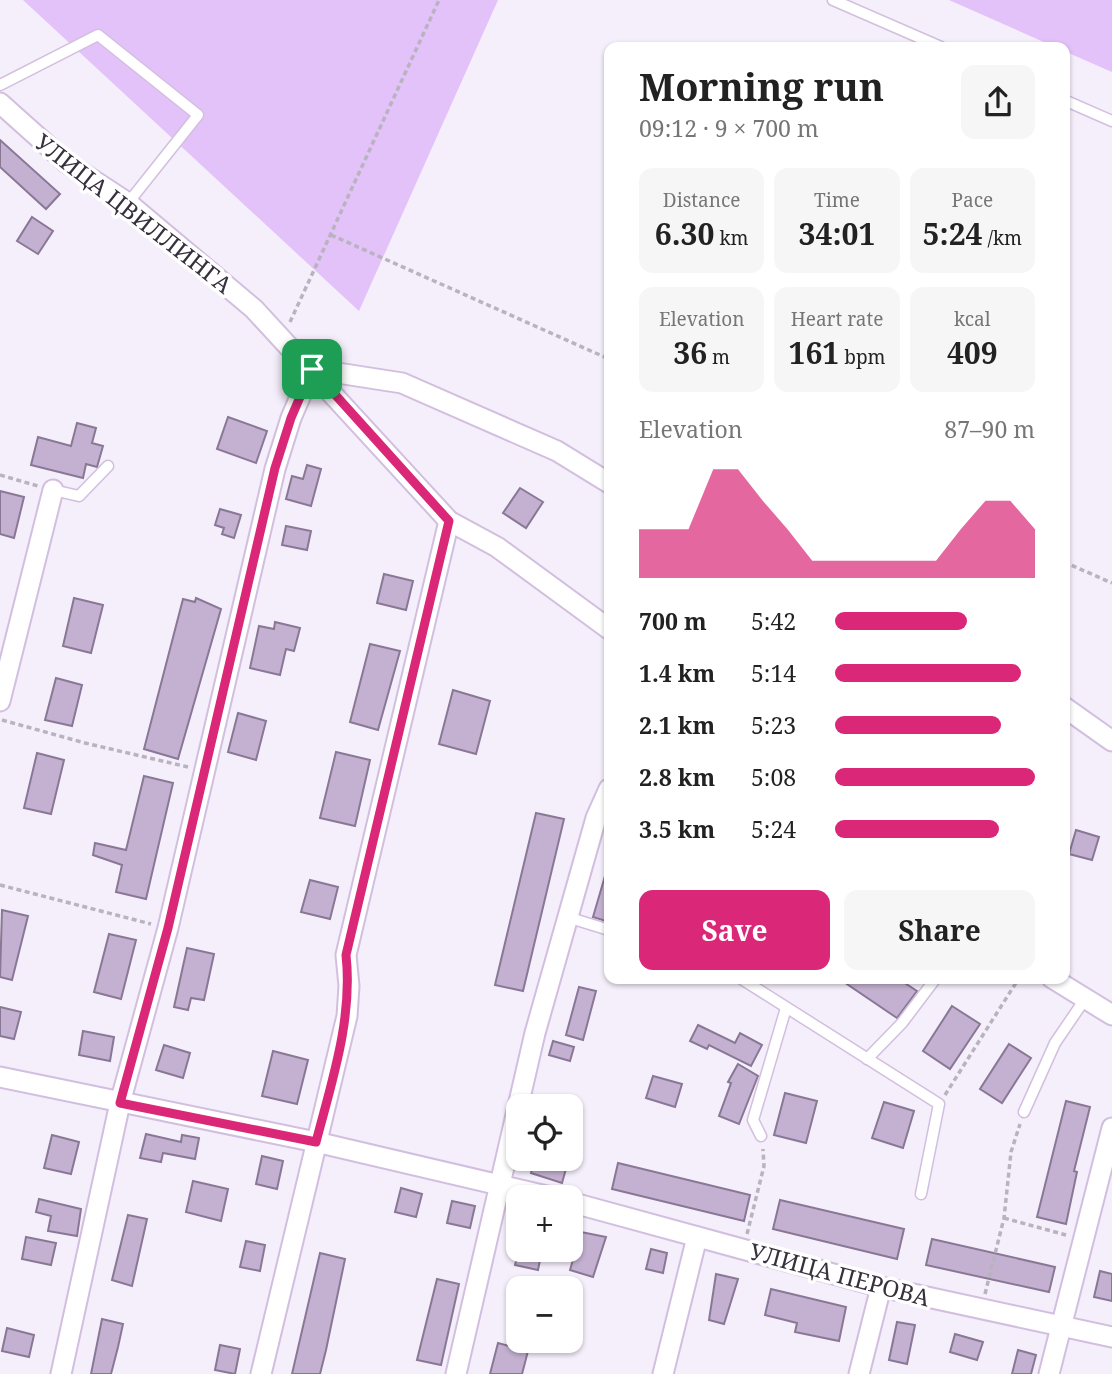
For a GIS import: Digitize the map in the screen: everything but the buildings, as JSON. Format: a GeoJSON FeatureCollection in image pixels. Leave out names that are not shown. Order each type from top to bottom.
{"type":"FeatureCollection","features":[{"type":"Feature","properties":{"kind":"street","name":"УЛИЦА ЦВИЛЛИНГА"},"geometry":{"type":"LineString","coordinates":[[0,103],[67,163],[128,203],[254,309],[449,521],[531,570],[604,625]]}},
{"type":"Feature","properties":{"kind":"street"},"geometry":{"type":"LineString","coordinates":[[61,1374],[120,1103],[168,928],[275,468],[291,418],[312,369],[402,383],[557,450],[604,480]]}},
{"type":"Feature","properties":{"kind":"street"},"geometry":{"type":"LineString","coordinates":[[0,701],[53,490]]}},
{"type":"Feature","properties":{"kind":"street"},"geometry":{"type":"LineString","coordinates":[[261,1374],[346,1016],[349,986],[346,955],[449,521]]}},
{"type":"Feature","properties":{"kind":"street"},"geometry":{"type":"LineString","coordinates":[[1070,711],[1112,741]]}},
{"type":"Feature","properties":{"kind":"street"},"geometry":{"type":"LineString","coordinates":[[456,1374],[535,1033],[596,818],[604,800]]}},
{"type":"Feature","properties":{"kind":"street"},"geometry":{"type":"LineString","coordinates":[[1061,984],[1112,1014]]}},
{"type":"Feature","properties":{"kind":"street"},"geometry":{"type":"LineString","coordinates":[[0,1077],[316,1142],[506,1185]]}},
{"type":"Feature","properties":{"kind":"street"},"geometry":{"type":"LineString","coordinates":[[1049,1374],[1112,1128]]}},
{"type":"Feature","properties":{"kind":"street","name":"УЛИЦА ПЕРОВА"},"geometry":{"type":"LineString","coordinates":[[583,1206],[881,1287],[1112,1337]]}},
{"type":"Feature","properties":{"kind":"street"},"geometry":{"type":"LineString","coordinates":[[663,1374],[698,1237]]}},
{"type":"Feature","properties":{"kind":"street"},"geometry":{"type":"LineString","coordinates":[[859,1374],[881,1287]]}},
{"type":"Feature","properties":{"kind":"lane"},"geometry":{"type":"LineString","coordinates":[[833,0],[930,42]]}},
{"type":"Feature","properties":{"kind":"lane"},"geometry":{"type":"LineString","coordinates":[[0,85],[99,34],[198,115],[128,203]]}},
{"type":"Feature","properties":{"kind":"lane"},"geometry":{"type":"LineString","coordinates":[[1070,103],[1112,121]]}},
{"type":"Feature","properties":{"kind":"lane"},"geometry":{"type":"LineString","coordinates":[[53,490],[79,496],[108,466]]}},
{"type":"Feature","properties":{"kind":"lane"},"geometry":{"type":"LineString","coordinates":[[567,917],[604,928]]}},
{"type":"Feature","properties":{"kind":"lane"},"geometry":{"type":"LineString","coordinates":[[749,984],[939,1104],[921,1194]]}},
{"type":"Feature","properties":{"kind":"lane"},"geometry":{"type":"LineString","coordinates":[[866,1059],[902,1023],[931,984]]}},
{"type":"Feature","properties":{"kind":"lane"},"geometry":{"type":"LineString","coordinates":[[1024,1112],[1055,1043],[1085,999]]}},
{"type":"Feature","properties":{"kind":"lane"},"geometry":{"type":"LineString","coordinates":[[761,1136],[753,1119],[786,1008]]}},
{"type":"Feature","properties":{"kind":"path"},"geometry":{"type":"LineString","coordinates":[[283,339],[439,0]]}},
{"type":"Feature","properties":{"kind":"path"},"geometry":{"type":"LineString","coordinates":[[331,235],[604,357]]}},
{"type":"Feature","properties":{"kind":"path"},"geometry":{"type":"LineString","coordinates":[[0,475],[53,490]]}},
{"type":"Feature","properties":{"kind":"path"},"geometry":{"type":"LineString","coordinates":[[1070,565],[1112,583]]}},
{"type":"Feature","properties":{"kind":"path"},"geometry":{"type":"LineString","coordinates":[[0,719],[85,743],[204,771]]}},
{"type":"Feature","properties":{"kind":"path"},"geometry":{"type":"LineString","coordinates":[[0,885],[168,928]]}},
{"type":"Feature","properties":{"kind":"path"},"geometry":{"type":"LineString","coordinates":[[939,1104],[1015,984]]}},
{"type":"Feature","properties":{"kind":"path"},"geometry":{"type":"LineString","coordinates":[[982,1309],[1004,1218],[1011,1152],[1024,1112]]}},
{"type":"Feature","properties":{"kind":"path"},"geometry":{"type":"LineString","coordinates":[[744,1250],[764,1166],[761,1136]]}},
{"type":"Feature","properties":{"kind":"path"},"geometry":{"type":"LineString","coordinates":[[1004,1218],[1083,1240]]}},
{"type":"Feature","properties":{"kind":"shaded area"},"geometry":{"type":"Polygon","coordinates":[[[23,0],[498,0],[359,311],[23,0]]]}},
{"type":"Feature","properties":{"kind":"shaded area"},"geometry":{"type":"Polygon","coordinates":[[[949,0],[1112,0],[1112,72],[1070,54],[1070,42],[1044,42],[949,0]]]}},
{"type":"Feature","properties":{"kind":"route"},"geometry":{"type":"LineString","coordinates":[[312,369],[449,521],[346,955],[349,986],[346,1016],[316,1142],[120,1103],[168,928],[275,468],[291,418],[312,369]]}}]}
